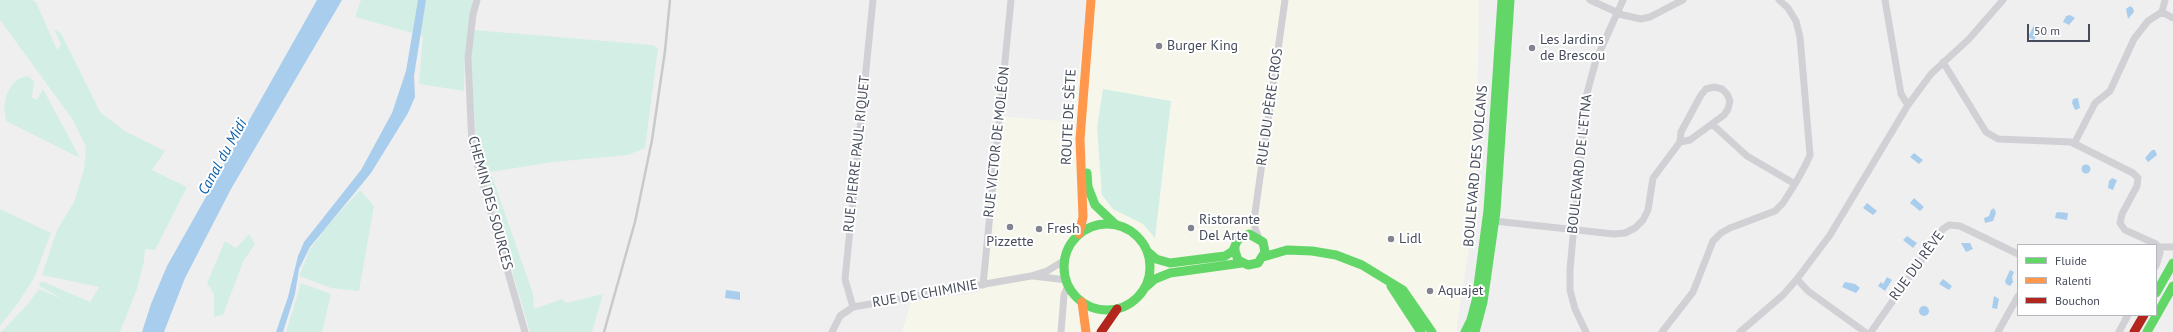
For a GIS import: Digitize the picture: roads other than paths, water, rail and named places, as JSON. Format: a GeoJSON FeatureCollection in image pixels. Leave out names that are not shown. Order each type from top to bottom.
{"type":"FeatureCollection","features":[{"type":"Feature","properties":{"kind":"street","name":"CHEMIN DES SOURCES"},"geometry":{"type":"LineString","coordinates":[[477,0],[473,14],[468,57],[472,146],[525,332]]}},
{"type":"Feature","properties":{"kind":"street","name":"RUE PIERRE PAUL RIQUET"},"geometry":{"type":"LineString","coordinates":[[853,307],[848,292],[845,274],[873,0]]}},
{"type":"Feature","properties":{"kind":"street","name":"RUE VICTOR DE MOLÉON"},"geometry":{"type":"LineString","coordinates":[[983,285],[1011,0]]}},
{"type":"Feature","properties":{"kind":"street","name":"ROUTE DE SÈTE"},"geometry":{"type":"LineString","coordinates":[[1079,234],[1083,217],[1080,139],[1091,0]]}},
{"type":"Feature","properties":{"kind":"street","name":"ROUTE DE SÈTE"},"geometry":{"type":"LineString","coordinates":[[1097,0],[1086,139],[1086,164],[1088,186],[1095,205],[1115,224]]}},
{"type":"Feature","properties":{"kind":"street","name":"RUE DU PÈRE CROS"},"geometry":{"type":"LineString","coordinates":[[1261,240],[1255,228],[1255,213],[1285,0]]}},
{"type":"Feature","properties":{"kind":"street","name":"BOULEVARD DES VOLCANS"},"geometry":{"type":"LineString","coordinates":[[1465,332],[1471,320],[1476,300],[1488,210],[1502,0]]}},
{"type":"Feature","properties":{"kind":"street","name":"BOULEVARD DES VOLCANS"},"geometry":{"type":"LineString","coordinates":[[1475,332],[1483,302],[1494,221],[1510,0]]}},
{"type":"Feature","properties":{"kind":"street"},"geometry":{"type":"LineString","coordinates":[[1590,0],[1632,18],[1650,17],[1683,0]]}},
{"type":"Feature","properties":{"kind":"street","name":"BOULEVARD DE L'ETNA"},"geometry":{"type":"LineString","coordinates":[[1586,332],[1575,309],[1570,290],[1573,230],[1586,97],[1596,60],[1624,0]]}},
{"type":"Feature","properties":{"kind":"street"},"geometry":{"type":"LineString","coordinates":[[1662,332],[1693,292],[1713,241],[1721,233],[1730,228],[1775,211],[1783,203],[1806,166],[1810,154],[1810,142],[1800,37],[1796,21],[1788,8],[1779,0]]}},
{"type":"Feature","properties":{"kind":"street"},"geometry":{"type":"LineString","coordinates":[[1884,0],[1901,94],[1908,106]]}},
{"type":"Feature","properties":{"kind":"street"},"geometry":{"type":"LineString","coordinates":[[1740,332],[1780,298],[1797,279],[1830,235],[1908,106],[1931,74],[1969,39],[2003,0]]}},
{"type":"Feature","properties":{"kind":"street"},"geometry":{"type":"LineString","coordinates":[[2074,144],[2095,103],[2110,90],[2134,39],[2148,21],[2162,12],[2165,0]]}},
{"type":"Feature","properties":{"kind":"street"},"geometry":{"type":"LineString","coordinates":[[2162,12],[2173,18]]}},
{"type":"Feature","properties":{"kind":"street"},"geometry":{"type":"LineString","coordinates":[[1943,62],[1986,132],[1998,139],[2070,142],[2133,173],[2138,178],[2137,186],[2122,214],[2120,223],[2125,230],[2152,241],[2155,244]]}},
{"type":"Feature","properties":{"kind":"street"},"geometry":{"type":"LineString","coordinates":[[1494,221],[1614,234],[1625,233],[1635,228],[1643,220],[1648,210],[1653,178],[1680,142],[1681,132],[1701,95],[1706,89],[1714,87],[1722,89],[1727,94],[1730,101],[1728,109],[1724,115],[1690,140],[1680,142]]}},
{"type":"Feature","properties":{"kind":"street"},"geometry":{"type":"LineString","coordinates":[[1712,124],[1747,156],[1795,184]]}},
{"type":"Feature","properties":{"kind":"street","name":"RUE DU PÈRE CROS"},"geometry":{"type":"LineString","coordinates":[[1244,236],[1249,230],[1255,213]]}},
{"type":"Feature","properties":{"kind":"street"},"geometry":{"type":"LineString","coordinates":[[1061,332],[1064,295],[1068,283],[1065,260],[1068,250],[1079,234],[1090,227],[1102,224],[1115,224],[1135,234],[1148,252],[1156,259],[1170,263],[1225,256],[1230,254],[1244,236],[1249,234],[1269,246],[1287,250],[1317,251],[1336,255],[1362,265],[1403,290],[1432,332]]}},
{"type":"Feature","properties":{"kind":"street","name":"RUE DU RÊVE"},"geometry":{"type":"LineString","coordinates":[[1871,332],[1943,229],[1948,225],[1960,226],[2017,254]]}},
{"type":"Feature","properties":{"kind":"street"},"geometry":{"type":"LineString","coordinates":[[1261,240],[1265,247],[1263,257]]}},
{"type":"Feature","properties":{"kind":"street"},"geometry":{"type":"LineString","coordinates":[[1235,246],[1236,256],[1242,263]]}},
{"type":"Feature","properties":{"kind":"street"},"geometry":{"type":"LineString","coordinates":[[2157,263],[2160,253],[2158,247],[2173,247]]}},
{"type":"Feature","properties":{"kind":"street"},"geometry":{"type":"LineString","coordinates":[[1146,286],[1155,279],[1170,273],[1242,263],[1253,265],[1268,254],[1287,250]]}},
{"type":"Feature","properties":{"kind":"street"},"geometry":{"type":"LineString","coordinates":[[1082,302],[1091,307],[1104,310],[1117,309],[1129,305],[1138,297],[1146,286],[1150,275],[1148,252]]}},
{"type":"Feature","properties":{"kind":"street","name":"RUE DE CHIMINIE"},"geometry":{"type":"LineString","coordinates":[[832,332],[840,316],[853,307],[1031,276],[1047,271],[1065,260]]}},
{"type":"Feature","properties":{"kind":"street"},"geometry":{"type":"LineString","coordinates":[[2157,291],[2173,263]]}},
{"type":"Feature","properties":{"kind":"street","name":"RUE DE CHIMINIE"},"geometry":{"type":"LineString","coordinates":[[1031,276],[1068,283]]}},
{"type":"Feature","properties":{"kind":"street"},"geometry":{"type":"LineString","coordinates":[[1386,279],[1421,332]]}},
{"type":"Feature","properties":{"kind":"street"},"geometry":{"type":"LineString","coordinates":[[1797,279],[1808,291],[1865,332]]}},
{"type":"Feature","properties":{"kind":"street"},"geometry":{"type":"LineString","coordinates":[[1068,283],[1082,302],[1086,319],[1086,332]]}},
{"type":"Feature","properties":{"kind":"street"},"geometry":{"type":"LineString","coordinates":[[2157,315],[2173,286]]}},
{"type":"Feature","properties":{"kind":"street"},"geometry":{"type":"LineString","coordinates":[[1998,332],[2017,298]]}},
{"type":"Feature","properties":{"kind":"street"},"geometry":{"type":"LineString","coordinates":[[1101,332],[1117,309]]}},
{"type":"Feature","properties":{"kind":"street"},"geometry":{"type":"LineString","coordinates":[[2119,332],[2127,316]]}},
{"type":"Feature","properties":{"kind":"street"},"geometry":{"type":"LineString","coordinates":[[2134,332],[2143,316]]}},
{"type":"Feature","properties":{"kind":"street"},"geometry":{"type":"LineString","coordinates":[[2148,332],[2157,316]]}},
{"type":"Feature","properties":{"kind":"water"},"geometry":{"type":"Polygon","coordinates":[[[317,0],[342,0],[231,189],[185,278],[164,332],[142,332],[151,304],[167,266],[317,0]]]}},
{"type":"Feature","properties":{"kind":"water"},"geometry":{"type":"Polygon","coordinates":[[[418,0],[426,0],[414,76],[415,97],[408,113],[371,173],[310,247],[299,269],[295,294],[283,332],[276,332],[288,297],[298,256],[304,242],[361,170],[392,113],[406,71],[418,0]]]}},
{"type":"Feature","properties":{"kind":"water"},"geometry":{"type":"Polygon","coordinates":[[[2130,6],[2133,8],[2134,12],[2128,19],[2126,9],[2130,6]]]}},
{"type":"Feature","properties":{"kind":"water"},"geometry":{"type":"Polygon","coordinates":[[[2070,15],[2075,18],[2069,25],[2063,22],[2066,16],[2070,15]]]}},
{"type":"Feature","properties":{"kind":"water"},"geometry":{"type":"Polygon","coordinates":[[[2034,25],[2040,29],[2034,40],[2028,37],[2034,25]]]}},
{"type":"Feature","properties":{"kind":"water"},"geometry":{"type":"Polygon","coordinates":[[[2078,98],[2080,108],[2075,110],[2072,103],[2073,99],[2078,98]]]}},
{"type":"Feature","properties":{"kind":"water"},"geometry":{"type":"Polygon","coordinates":[[[2152,150],[2155,150],[2157,155],[2148,162],[2145,158],[2152,150]]]}},
{"type":"Feature","properties":{"kind":"water"},"geometry":{"type":"Polygon","coordinates":[[[1914,153],[1923,160],[1919,164],[1910,157],[1914,153]]]}},
{"type":"Feature","properties":{"kind":"water"},"geometry":{"type":"Polygon","coordinates":[[[2086,164],[2091,169],[2086,174],[2081,169],[2086,164]]]}},
{"type":"Feature","properties":{"kind":"water"},"geometry":{"type":"Polygon","coordinates":[[[2112,178],[2117,180],[2113,190],[2108,188],[2109,181],[2112,178]]]}},
{"type":"Feature","properties":{"kind":"water"},"geometry":{"type":"Polygon","coordinates":[[[1914,198],[1924,207],[1920,211],[1910,203],[1914,198]]]}},
{"type":"Feature","properties":{"kind":"water"},"geometry":{"type":"Polygon","coordinates":[[[1867,203],[1877,211],[1873,215],[1863,208],[1867,203]]]}},
{"type":"Feature","properties":{"kind":"water"},"geometry":{"type":"Polygon","coordinates":[[[1994,208],[1996,213],[1993,221],[1985,223],[1984,218],[1989,216],[1991,210],[1994,208]]]}},
{"type":"Feature","properties":{"kind":"water"},"geometry":{"type":"Polygon","coordinates":[[[2056,213],[2068,213],[2067,220],[2055,218],[2056,213]]]}},
{"type":"Feature","properties":{"kind":"water"},"geometry":{"type":"Polygon","coordinates":[[[1907,236],[1917,243],[1913,248],[1903,240],[1907,236]]]}},
{"type":"Feature","properties":{"kind":"water"},"geometry":{"type":"Polygon","coordinates":[[[1961,243],[1970,243],[1973,249],[1966,252],[1961,243]]]}},
{"type":"Feature","properties":{"kind":"water"},"geometry":{"type":"Polygon","coordinates":[[[2010,270],[2014,272],[2012,277],[2013,282],[2010,286],[2006,284],[2005,281],[2010,270]]]}},
{"type":"Feature","properties":{"kind":"water"},"geometry":{"type":"Polygon","coordinates":[[[1887,277],[1892,280],[1885,291],[1878,286],[1881,282],[1883,284],[1887,277]]]}},
{"type":"Feature","properties":{"kind":"water"},"geometry":{"type":"Polygon","coordinates":[[[1943,279],[1952,286],[1949,290],[1939,284],[1943,279]]]}},
{"type":"Feature","properties":{"kind":"water"},"geometry":{"type":"Polygon","coordinates":[[[1845,282],[1855,284],[1860,288],[1856,293],[1842,287],[1845,282]]]}},
{"type":"Feature","properties":{"kind":"water"},"geometry":{"type":"Polygon","coordinates":[[[726,290],[740,292],[740,300],[725,298],[726,290]]]}},
{"type":"Feature","properties":{"kind":"water"},"geometry":{"type":"Polygon","coordinates":[[[1994,296],[1999,299],[1997,309],[1992,308],[1994,296]]]}},
{"type":"Feature","properties":{"kind":"water"},"geometry":{"type":"Polygon","coordinates":[[[1922,306],[1926,306],[1928,307],[1928,315],[1922,316],[1919,313],[1919,309],[1922,306]]]}},
{"type":"Feature","properties":{"kind":"railway"},"geometry":{"type":"LineString","coordinates":[[604,332],[635,222],[652,140],[665,51],[670,0]]}},
{"type":"Feature","properties":{"kind":"place","name":"Burger King"},"geometry":{"type":"Point","coordinates":[1159,46]}},
{"type":"Feature","properties":{"kind":"place","name":"Les Jardins de Brescou"},"geometry":{"type":"Point","coordinates":[1532,48]}},
{"type":"Feature","properties":{"kind":"place","name":"Pizzette"},"geometry":{"type":"Point","coordinates":[1010,227]}},
{"type":"Feature","properties":{"kind":"place","name":"Ristorante Del Arte"},"geometry":{"type":"Point","coordinates":[1191,228]}},
{"type":"Feature","properties":{"kind":"place","name":"Fresh"},"geometry":{"type":"Point","coordinates":[1039,229]}},
{"type":"Feature","properties":{"kind":"place","name":"Lidl"},"geometry":{"type":"Point","coordinates":[1391,239]}},
{"type":"Feature","properties":{"kind":"place","name":"Aquajet"},"geometry":{"type":"Point","coordinates":[1430,291]}},
{"type":"Feature","properties":{"kind":"water label","name":"Canal du Midi"},"geometry":{"type":"Point","coordinates":[223,157]}}]}
